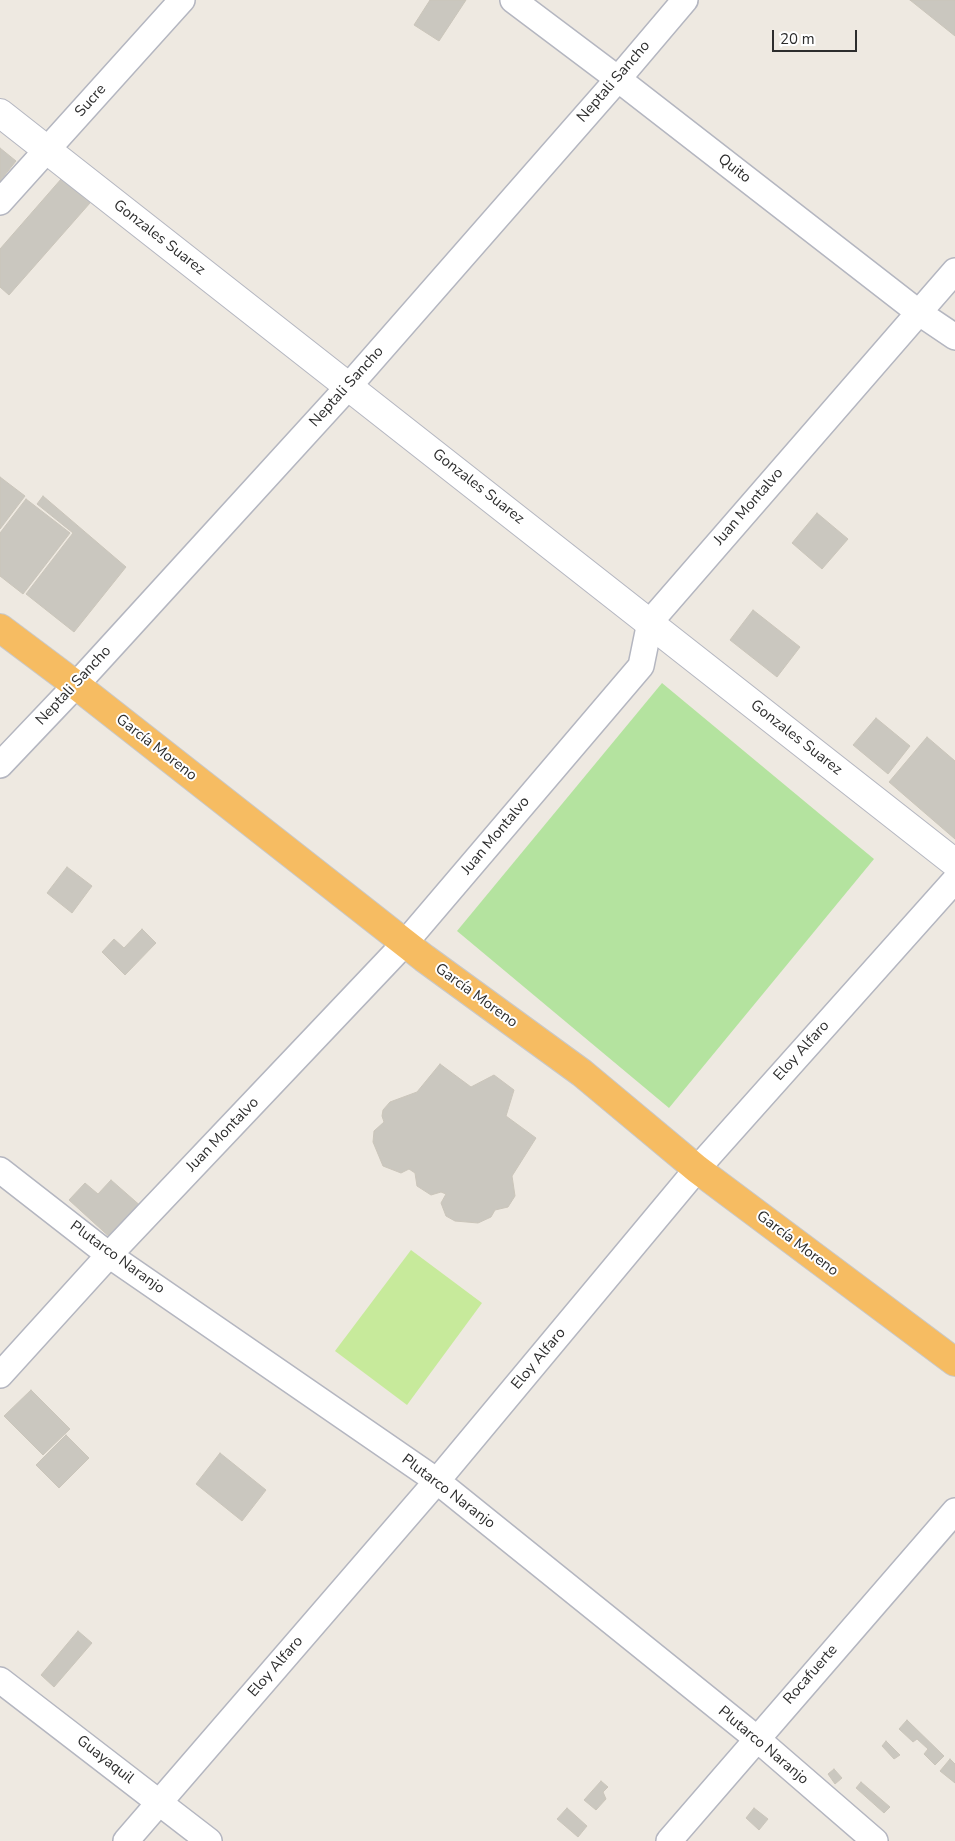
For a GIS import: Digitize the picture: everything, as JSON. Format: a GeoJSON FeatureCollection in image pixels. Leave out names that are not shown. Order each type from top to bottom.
{"type":"FeatureCollection","features":[{"type":"Feature","properties":{"kind":"highway","name":"García Moreno"},"geometry":{"type":"LineString","coordinates":[[0,628],[76,685],[405,943],[582,1073],[696,1169],[955,1362]]}},
{"type":"Feature","properties":{"kind":"street","name":"Sucre"},"geometry":{"type":"LineString","coordinates":[[0,202],[182,0]]}},
{"type":"Feature","properties":{"kind":"street","name":"Quito"},"geometry":{"type":"LineString","coordinates":[[513,0],[918,312],[955,337]]}},
{"type":"Feature","properties":{"kind":"street","name":"Neptali Sancho"},"geometry":{"type":"LineString","coordinates":[[0,765],[76,685],[349,386],[685,0]]}},
{"type":"Feature","properties":{"kind":"street","name":"Gonzales Suarez"},"geometry":{"type":"LineString","coordinates":[[0,113],[955,863]]}},
{"type":"Feature","properties":{"kind":"street","name":"Juan Montalvo"},"geometry":{"type":"LineString","coordinates":[[0,1376],[109,1255],[405,943],[641,666],[650,622],[955,271]]}},
{"type":"Feature","properties":{"kind":"street","name":"Eloy Alfaro"},"geometry":{"type":"LineString","coordinates":[[126,1841],[437,1481],[696,1169],[955,880]]}},
{"type":"Feature","properties":{"kind":"street","name":"Plutarco Naranjo"},"geometry":{"type":"LineString","coordinates":[[0,1170],[109,1255],[437,1481],[756,1738],[875,1841]]}},
{"type":"Feature","properties":{"kind":"street","name":"Rocafuerte"},"geometry":{"type":"LineString","coordinates":[[669,1841],[756,1738],[955,1511]]}},
{"type":"Feature","properties":{"kind":"street","name":"Guayaquil"},"geometry":{"type":"LineString","coordinates":[[0,1680],[209,1841]]}},
{"type":"Feature","properties":{"kind":"green space"},"geometry":{"type":"Polygon","coordinates":[[[662,683],[874,859],[669,1108],[457,931],[662,683]]]}},
{"type":"Feature","properties":{"kind":"green space"},"geometry":{"type":"Polygon","coordinates":[[[411,1250],[482,1303],[407,1405],[335,1351],[411,1250]]]}},
{"type":"Feature","properties":{"kind":"building"},"geometry":{"type":"Polygon","coordinates":[[[430,0],[466,0],[439,41],[414,25],[430,0]]]}},
{"type":"Feature","properties":{"kind":"building"},"geometry":{"type":"Polygon","coordinates":[[[910,0],[955,0],[955,36],[910,0]]]}},
{"type":"Feature","properties":{"kind":"building"},"geometry":{"type":"Polygon","coordinates":[[[0,148],[16,161],[0,181],[0,148]]]}},
{"type":"Feature","properties":{"kind":"building"},"geometry":{"type":"Polygon","coordinates":[[[62,178],[90,203],[9,295],[0,287],[0,249],[62,178]]]}},
{"type":"Feature","properties":{"kind":"building"},"geometry":{"type":"Polygon","coordinates":[[[0,477],[25,496],[0,529],[0,477]]]}},
{"type":"Feature","properties":{"kind":"building"},"geometry":{"type":"Polygon","coordinates":[[[43,496],[126,567],[74,632],[26,594],[73,533],[37,504],[43,496]]]}},
{"type":"Feature","properties":{"kind":"building"},"geometry":{"type":"Polygon","coordinates":[[[26,499],[70,533],[23,594],[0,576],[0,533],[26,499]]]}},
{"type":"Feature","properties":{"kind":"building"},"geometry":{"type":"Polygon","coordinates":[[[817,513],[848,539],[822,569],[792,543],[817,513]]]}},
{"type":"Feature","properties":{"kind":"building"},"geometry":{"type":"Polygon","coordinates":[[[753,610],[800,647],[777,677],[730,640],[753,610]]]}},
{"type":"Feature","properties":{"kind":"building"},"geometry":{"type":"Polygon","coordinates":[[[876,718],[910,746],[888,774],[853,745],[876,718]]]}},
{"type":"Feature","properties":{"kind":"building"},"geometry":{"type":"Polygon","coordinates":[[[927,737],[955,761],[955,839],[889,782],[927,737]]]}},
{"type":"Feature","properties":{"kind":"building"},"geometry":{"type":"Polygon","coordinates":[[[67,867],[92,886],[72,913],[47,893],[67,867]]]}},
{"type":"Feature","properties":{"kind":"building"},"geometry":{"type":"Polygon","coordinates":[[[142,929],[156,943],[125,975],[102,952],[114,939],[124,948],[142,929]]]}},
{"type":"Feature","properties":{"kind":"building"},"geometry":{"type":"Polygon","coordinates":[[[440,1064],[471,1087],[494,1075],[514,1090],[506,1116],[536,1138],[512,1176],[515,1196],[508,1207],[495,1210],[491,1217],[478,1223],[455,1221],[446,1216],[441,1203],[446,1194],[441,1192],[431,1195],[417,1186],[415,1173],[409,1169],[401,1173],[383,1166],[373,1142],[374,1131],[384,1122],[383,1110],[390,1102],[417,1092],[440,1064]]]}},
{"type":"Feature","properties":{"kind":"building"},"geometry":{"type":"Polygon","coordinates":[[[111,1180],[143,1208],[114,1241],[69,1200],[85,1183],[98,1194],[111,1180]]]}},
{"type":"Feature","properties":{"kind":"building"},"geometry":{"type":"Polygon","coordinates":[[[31,1390],[70,1429],[43,1455],[4,1416],[31,1390]]]}},
{"type":"Feature","properties":{"kind":"building"},"geometry":{"type":"Polygon","coordinates":[[[66,1435],[89,1458],[59,1488],[36,1465],[66,1435]]]}},
{"type":"Feature","properties":{"kind":"building"},"geometry":{"type":"Polygon","coordinates":[[[220,1453],[266,1490],[242,1521],[196,1484],[220,1453]]]}},
{"type":"Feature","properties":{"kind":"building"},"geometry":{"type":"Polygon","coordinates":[[[78,1631],[92,1643],[54,1687],[41,1675],[78,1631]]]}},
{"type":"Feature","properties":{"kind":"building"},"geometry":{"type":"Polygon","coordinates":[[[907,1720],[944,1756],[935,1765],[924,1754],[928,1749],[917,1739],[913,1742],[899,1729],[907,1720]]]}},
{"type":"Feature","properties":{"kind":"building"},"geometry":{"type":"Polygon","coordinates":[[[886,1741],[900,1755],[894,1759],[882,1746],[886,1741]]]}},
{"type":"Feature","properties":{"kind":"building"},"geometry":{"type":"Polygon","coordinates":[[[950,1759],[955,1764],[955,1783],[940,1771],[950,1759]]]}},
{"type":"Feature","properties":{"kind":"building"},"geometry":{"type":"Polygon","coordinates":[[[834,1769],[842,1778],[835,1784],[828,1774],[834,1769]]]}},
{"type":"Feature","properties":{"kind":"building"},"geometry":{"type":"Polygon","coordinates":[[[601,1781],[608,1787],[603,1792],[606,1799],[596,1810],[584,1800],[601,1781]]]}},
{"type":"Feature","properties":{"kind":"building"},"geometry":{"type":"Polygon","coordinates":[[[861,1782],[890,1807],[884,1813],[856,1788],[861,1782]]]}},
{"type":"Feature","properties":{"kind":"building"},"geometry":{"type":"Polygon","coordinates":[[[567,1808],[587,1826],[578,1837],[557,1819],[567,1808]]]}},
{"type":"Feature","properties":{"kind":"building"},"geometry":{"type":"Polygon","coordinates":[[[754,1808],[768,1819],[759,1830],[746,1818],[754,1808]]]}}]}
